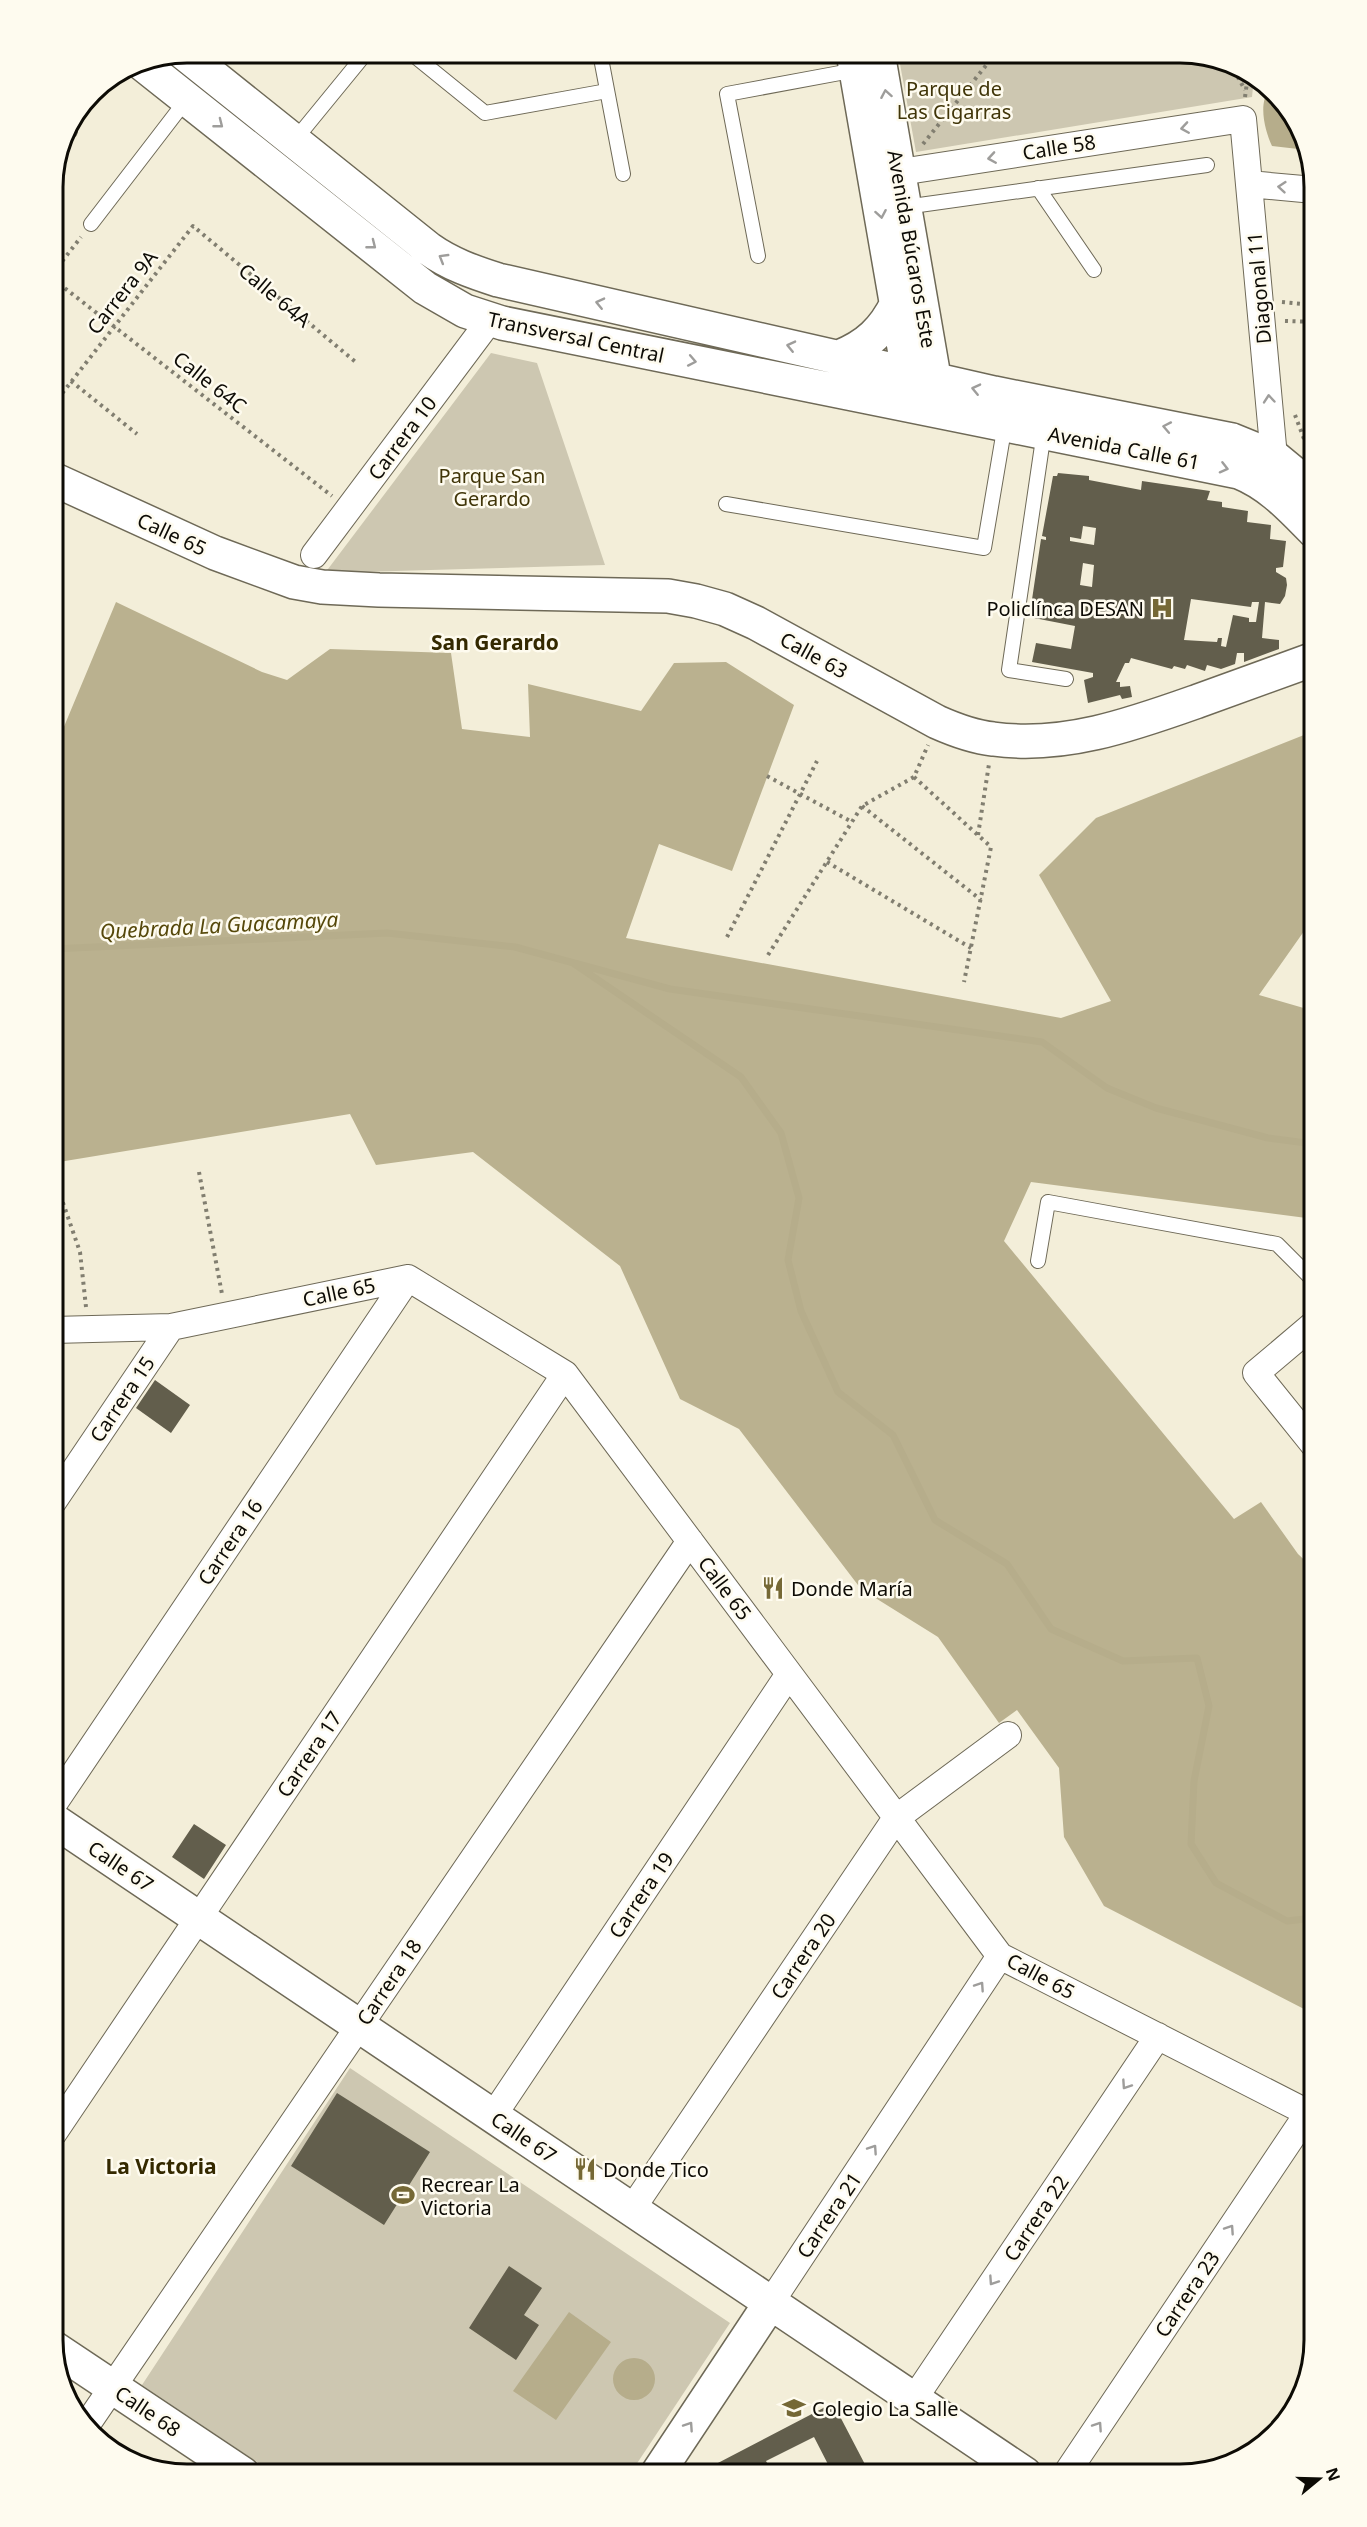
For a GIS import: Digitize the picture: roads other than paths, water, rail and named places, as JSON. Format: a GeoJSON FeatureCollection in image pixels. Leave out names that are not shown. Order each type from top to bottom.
{"type":"FeatureCollection","features":[{"type":"Feature","properties":{"kind":"street","name":"Transversal Central"},"geometry":{"type":"LineString","coordinates":[[196,63],[429,249],[455,265],[498,280],[839,357],[925,392]]}},
{"type":"Feature","properties":{"kind":"street","name":"Avenida Búcaros Este"},"geometry":{"type":"LineString","coordinates":[[864,63],[887,174],[897,303],[925,392]]}},
{"type":"Feature","properties":{"kind":"street","name":"Transversal Central"},"geometry":{"type":"LineString","coordinates":[[149,69],[425,288],[448,303],[490,320],[925,392]]}},
{"type":"Feature","properties":{"kind":"street","name":"Calle 58"},"geometry":{"type":"LineString","coordinates":[[887,174],[1243,119]]}},
{"type":"Feature","properties":{"kind":"street","name":"Diagonal 11"},"geometry":{"type":"LineString","coordinates":[[1243,119],[1274,457]]}},
{"type":"Feature","properties":{"kind":"street","name":"Avenida Búcaros Este"},"geometry":{"type":"LineString","coordinates":[[887,174],[905,207],[925,392]]}},
{"type":"Feature","properties":{"kind":"street"},"geometry":{"type":"LineString","coordinates":[[1249,184],[1304,189]]}},
{"type":"Feature","properties":{"kind":"street"},"geometry":{"type":"LineString","coordinates":[[839,357],[871,340],[890,317],[897,303]]}},
{"type":"Feature","properties":{"kind":"street","name":"Carrera 10"},"geometry":{"type":"LineString","coordinates":[[314,555],[490,320]]}},
{"type":"Feature","properties":{"kind":"street","name":"Avenida Calle 61"},"geometry":{"type":"LineString","coordinates":[[925,392],[1232,440],[1274,457],[1304,481]]}},
{"type":"Feature","properties":{"kind":"street","name":"Avenida Calle 61"},"geometry":{"type":"LineString","coordinates":[[925,392],[1005,424],[1239,472],[1262,483],[1280,496],[1304,521]]}},
{"type":"Feature","properties":{"kind":"street","name":"Calle 65"},"geometry":{"type":"LineString","coordinates":[[63,484],[215,554],[294,582]]}},
{"type":"Feature","properties":{"kind":"street","name":"Calle 63"},"geometry":{"type":"LineString","coordinates":[[294,582],[322,587],[379,590],[641,595],[696,601],[725,609],[756,623],[937,722],[964,733],[993,739],[1025,741],[1095,734],[1135,723],[1304,663]]}},
{"type":"Feature","properties":{"kind":"street","name":"Calle 65"},"geometry":{"type":"LineString","coordinates":[[63,1330],[171,1327],[408,1278],[565,1374],[1000,1956],[1304,2111]]}},
{"type":"Feature","properties":{"kind":"street","name":"Carrera 16"},"geometry":{"type":"LineString","coordinates":[[63,1790],[408,1278]]}},
{"type":"Feature","properties":{"kind":"street","name":"Carrera 15"},"geometry":{"type":"LineString","coordinates":[[63,1487],[171,1327]]}},
{"type":"Feature","properties":{"kind":"street"},"geometry":{"type":"LineString","coordinates":[[1304,1332],[1256,1373],[1304,1433]]}},
{"type":"Feature","properties":{"kind":"street","name":"Carrera 17"},"geometry":{"type":"LineString","coordinates":[[63,2118],[565,1374]]}},
{"type":"Feature","properties":{"kind":"street","name":"Carrera 18"},"geometry":{"type":"LineString","coordinates":[[91,2418],[690,1541]]}},
{"type":"Feature","properties":{"kind":"street","name":"Carrera 19"},"geometry":{"type":"LineString","coordinates":[[493,2116],[789,1674]]}},
{"type":"Feature","properties":{"kind":"street","name":"Carrera 20"},"geometry":{"type":"LineString","coordinates":[[632,2209],[896,1818],[1008,1735]]}},
{"type":"Feature","properties":{"kind":"street","name":"Calle 67"},"geometry":{"type":"LineString","coordinates":[[63,1827],[1010,2464]]}},
{"type":"Feature","properties":{"kind":"street","name":"Carrera 21"},"geometry":{"type":"LineString","coordinates":[[664,2464],[1000,1956]]}},
{"type":"Feature","properties":{"kind":"street","name":"Carrera 22"},"geometry":{"type":"LineString","coordinates":[[914,2399],[1158,2036]]}},
{"type":"Feature","properties":{"kind":"street","name":"Carrera 23"},"geometry":{"type":"LineString","coordinates":[[1073,2464],[1304,2125]]}},
{"type":"Feature","properties":{"kind":"street","name":"Calle 68"},"geometry":{"type":"LineString","coordinates":[[64,2355],[228,2464]]}},
{"type":"Feature","properties":{"kind":"lane"},"geometry":{"type":"LineString","coordinates":[[294,141],[357,63]]}},
{"type":"Feature","properties":{"kind":"lane"},"geometry":{"type":"LineString","coordinates":[[424,63],[485,113],[607,91]]}},
{"type":"Feature","properties":{"kind":"lane"},"geometry":{"type":"LineString","coordinates":[[602,63],[623,174]]}},
{"type":"Feature","properties":{"kind":"lane"},"geometry":{"type":"LineString","coordinates":[[758,256],[727,94],[844,63]]}},
{"type":"Feature","properties":{"kind":"lane"},"geometry":{"type":"LineString","coordinates":[[90,225],[187,99]]}},
{"type":"Feature","properties":{"kind":"lane"},"geometry":{"type":"LineString","coordinates":[[905,207],[1207,165]]}},
{"type":"Feature","properties":{"kind":"lane"},"geometry":{"type":"LineString","coordinates":[[1038,188],[1094,270]]}},
{"type":"Feature","properties":{"kind":"lane"},"geometry":{"type":"LineString","coordinates":[[726,504],[984,548],[1005,424]]}},
{"type":"Feature","properties":{"kind":"lane"},"geometry":{"type":"LineString","coordinates":[[1044,432],[1009,670],[1066,679]]}},
{"type":"Feature","properties":{"kind":"lane"},"geometry":{"type":"LineString","coordinates":[[1038,1261],[1048,1202],[1277,1244],[1304,1271]]}},
{"type":"Feature","properties":{"kind":"waterway","name":"Quebrada La Guacamaya"},"geometry":{"type":"LineString","coordinates":[[63,949],[387,933],[515,947],[670,989],[1042,1042],[1107,1088],[1156,1108],[1268,1138],[1304,1143]]}},
{"type":"Feature","properties":{"kind":"waterway"},"geometry":{"type":"LineString","coordinates":[[573,963],[741,1077],[781,1133],[799,1198],[788,1260],[801,1311],[838,1392],[893,1435],[935,1520],[1007,1564],[1051,1629],[1123,1661],[1197,1658],[1209,1706],[1194,1781],[1191,1844],[1216,1883],[1287,1921],[1304,1919]]}},
{"type":"Feature","properties":{"kind":"place","name":"Policlínca DESAN"},"geometry":{"type":"Point","coordinates":[1162,608]}},
{"type":"Feature","properties":{"kind":"place","name":"Donde María"},"geometry":{"type":"Point","coordinates":[773,1588]}},
{"type":"Feature","properties":{"kind":"place","name":"Donde Tico"},"geometry":{"type":"Point","coordinates":[585,2169]}},
{"type":"Feature","properties":{"kind":"place","name":"Recrear La Victoria"},"geometry":{"type":"Point","coordinates":[403,2195]}},
{"type":"Feature","properties":{"kind":"place","name":"Colegio La Salle"},"geometry":{"type":"Point","coordinates":[794,2408]}},
{"type":"Feature","properties":{"kind":"district","name":"San Gerardo"},"geometry":{"type":"Point","coordinates":[495,642]}},
{"type":"Feature","properties":{"kind":"district","name":"La Victoria"},"geometry":{"type":"Point","coordinates":[161,2166]}},
{"type":"Feature","properties":{"kind":"park label","name":"Parque de Las Cigarras"},"geometry":{"type":"Point","coordinates":[954,100]}},
{"type":"Feature","properties":{"kind":"park label","name":"Parque San Gerardo"},"geometry":{"type":"Point","coordinates":[492,486]}}]}
